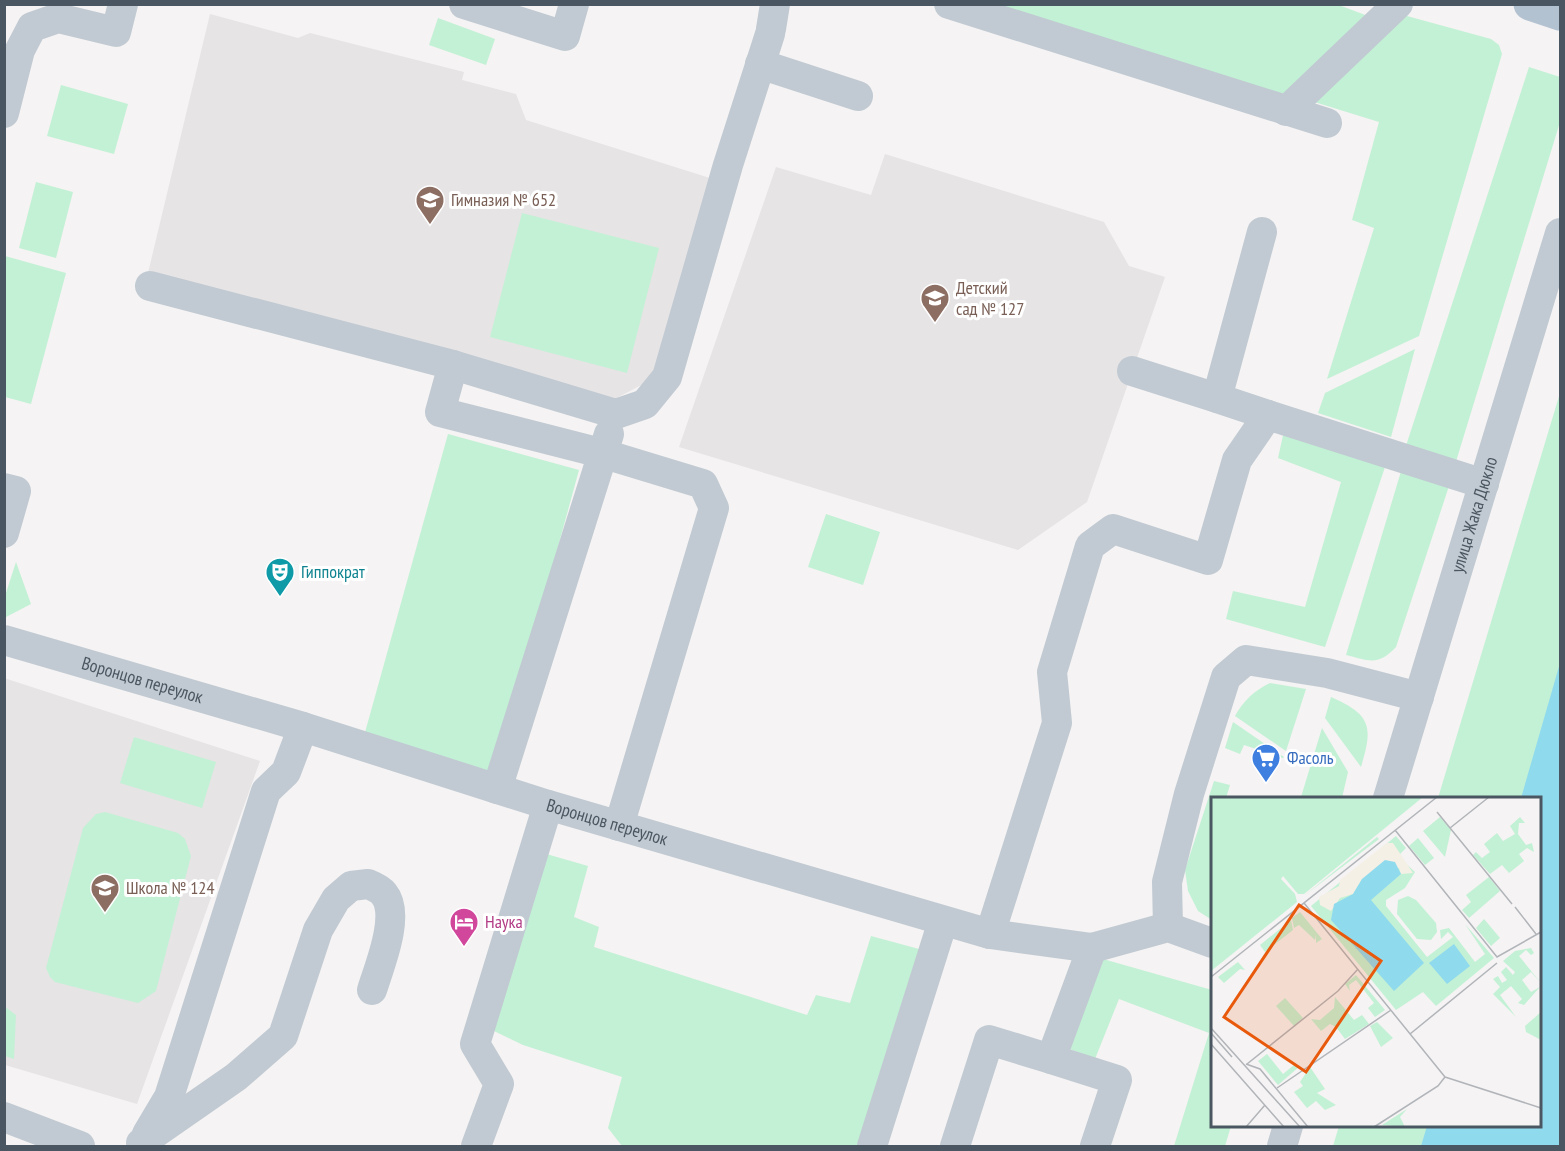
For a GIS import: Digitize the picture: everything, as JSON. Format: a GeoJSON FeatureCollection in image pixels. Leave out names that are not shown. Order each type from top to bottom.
{"type":"FeatureCollection","features":[{"type":"Feature","properties":{"kind":"main road"},"geometry":{"type":"LineString","coordinates":[[1530,4],[1560,14]]}},
{"type":"Feature","properties":{"kind":"street"},"geometry":{"type":"LineString","coordinates":[[464,4],[565,36],[574,4]]}},
{"type":"Feature","properties":{"kind":"street"},"geometry":{"type":"LineString","coordinates":[[949,4],[1327,123]]}},
{"type":"Feature","properties":{"kind":"street"},"geometry":{"type":"LineString","coordinates":[[1286,111],[1398,4]]}},
{"type":"Feature","properties":{"kind":"street"},"geometry":{"type":"LineString","coordinates":[[4,113],[20,50],[32,27],[58,18],[117,29]]}},
{"type":"Feature","properties":{"kind":"street"},"geometry":{"type":"LineString","coordinates":[[150,286],[453,365],[616,414],[645,404],[667,377],[772,22]]}},
{"type":"Feature","properties":{"kind":"street"},"geometry":{"type":"LineString","coordinates":[[760,64],[858,96]]}},
{"type":"Feature","properties":{"kind":"street"},"geometry":{"type":"LineString","coordinates":[[1217,398],[1262,232]]}},
{"type":"Feature","properties":{"kind":"street","name":"улица Жака Дюкло"},"geometry":{"type":"LineString","coordinates":[[1388,797],[1560,233]]}},
{"type":"Feature","properties":{"kind":"street"},"geometry":{"type":"LineString","coordinates":[[453,365],[440,412],[601,453],[703,484],[714,508],[619,826]]}},
{"type":"Feature","properties":{"kind":"street"},"geometry":{"type":"LineString","coordinates":[[1132,372],[1484,484]]}},
{"type":"Feature","properties":{"kind":"street"},"geometry":{"type":"LineString","coordinates":[[497,789],[601,453],[616,414]]}},
{"type":"Feature","properties":{"kind":"street"},"geometry":{"type":"LineString","coordinates":[[990,934],[1057,723],[1052,672],[1090,546],[1113,529],[1208,560],[1237,460],[1268,415]]}},
{"type":"Feature","properties":{"kind":"street"},"geometry":{"type":"LineString","coordinates":[[4,488],[16,491],[4,533]]}},
{"type":"Feature","properties":{"kind":"street","name":"Воронцов переулок"},"geometry":{"type":"LineString","coordinates":[[4,640],[303,727],[548,805],[990,934],[1092,948],[1168,927]]}},
{"type":"Feature","properties":{"kind":"street"},"geometry":{"type":"LineString","coordinates":[[1211,943],[1168,927],[1167,882],[1189,794],[1226,678],[1246,660],[1327,673],[1419,697]]}},
{"type":"Feature","properties":{"kind":"street"},"geometry":{"type":"LineString","coordinates":[[140,1145],[169,1096],[266,791],[286,772],[303,727]]}},
{"type":"Feature","properties":{"kind":"street"},"geometry":{"type":"LineString","coordinates":[[476,1146],[499,1084],[475,1044],[548,805]]}},
{"type":"Feature","properties":{"kind":"street"},"geometry":{"type":"LineString","coordinates":[[140,1145],[236,1077],[283,1036],[318,930],[336,899],[351,886],[368,884],[384,893],[391,909],[388,937],[372,990]]}},
{"type":"Feature","properties":{"kind":"street"},"geometry":{"type":"LineString","coordinates":[[873,1146],[942,921]]}},
{"type":"Feature","properties":{"kind":"street"},"geometry":{"type":"LineString","coordinates":[[1051,1059],[1092,948]]}},
{"type":"Feature","properties":{"kind":"street"},"geometry":{"type":"LineString","coordinates":[[955,1146],[989,1040],[1117,1080],[1095,1146]]}},
{"type":"Feature","properties":{"kind":"street"},"geometry":{"type":"LineString","coordinates":[[4,1117],[80,1146]]}},
{"type":"Feature","properties":{"kind":"street"},"geometry":{"type":"LineString","coordinates":[[1282,1146],[1287,1127]]}},
{"type":"Feature","properties":{"kind":"shaded area","name":"Гимназия № 652"},"geometry":{"type":"Polygon","coordinates":[[[210,14],[298,38],[310,33],[464,72],[462,80],[516,94],[526,120],[713,179],[662,358],[647,382],[613,400],[148,273],[210,14]]]}},
{"type":"Feature","properties":{"kind":"shaded area","name":"Детский сад № 127"},"geometry":{"type":"Polygon","coordinates":[[[885,154],[1104,222],[1129,266],[1165,277],[1087,502],[1018,550],[679,447],[776,167],[871,195],[885,154]]]}},
{"type":"Feature","properties":{"kind":"shaded area","name":"Школа № 124"},"geometry":{"type":"Polygon","coordinates":[[[4,678],[260,761],[137,1104],[5,1065],[4,678]]]}},
{"type":"Feature","properties":{"kind":"green space"},"geometry":{"type":"Polygon","coordinates":[[[1336,4],[1368,16],[1281,101],[988,5],[1336,4]]]}},
{"type":"Feature","properties":{"kind":"green space"},"geometry":{"type":"Polygon","coordinates":[[[1396,13],[1491,39],[1499,45],[1502,54],[1419,336],[1327,379],[1374,228],[1352,220],[1379,122],[1308,100],[1396,13]]]}},
{"type":"Feature","properties":{"kind":"green space"},"geometry":{"type":"Polygon","coordinates":[[[438,18],[495,39],[486,65],[429,45],[438,18]]]}},
{"type":"Feature","properties":{"kind":"green space"},"geometry":{"type":"Polygon","coordinates":[[[1529,67],[1560,77],[1560,122],[1454,468],[1404,452],[1529,67]]]}},
{"type":"Feature","properties":{"kind":"green space"},"geometry":{"type":"Polygon","coordinates":[[[61,85],[128,104],[114,154],[47,136],[61,85]]]}},
{"type":"Feature","properties":{"kind":"green space"},"geometry":{"type":"Polygon","coordinates":[[[36,182],[73,192],[56,258],[19,248],[36,182]]]}},
{"type":"Feature","properties":{"kind":"green space"},"geometry":{"type":"Polygon","coordinates":[[[522,213],[659,248],[627,373],[490,337],[522,213]]]}},
{"type":"Feature","properties":{"kind":"green space"},"geometry":{"type":"Polygon","coordinates":[[[5,256],[66,273],[31,404],[5,397],[5,256]]]}},
{"type":"Feature","properties":{"kind":"green space"},"geometry":{"type":"Polygon","coordinates":[[[1415,349],[1391,437],[1318,413],[1325,393],[1415,349]]]}},
{"type":"Feature","properties":{"kind":"green space"},"geometry":{"type":"Polygon","coordinates":[[[1560,393],[1560,1146],[1333,1146],[1339,1127],[1541,1127],[1541,797],[1438,797],[1560,393]]]}},
{"type":"Feature","properties":{"kind":"green space"},"geometry":{"type":"Polygon","coordinates":[[[1284,431],[1386,464],[1325,647],[1226,619],[1233,591],[1305,607],[1341,482],[1278,458],[1284,431]]]}},
{"type":"Feature","properties":{"kind":"green space"},"geometry":{"type":"Polygon","coordinates":[[[448,434],[579,470],[496,773],[364,736],[448,434]]]}},
{"type":"Feature","properties":{"kind":"green space"},"geometry":{"type":"Polygon","coordinates":[[[1402,468],[1450,483],[1396,647],[1379,659],[1361,659],[1346,655],[1402,468]]]}},
{"type":"Feature","properties":{"kind":"green space"},"geometry":{"type":"Polygon","coordinates":[[[826,514],[880,532],[863,585],[808,567],[826,514]]]}},
{"type":"Feature","properties":{"kind":"green space"},"geometry":{"type":"Polygon","coordinates":[[[16,562],[31,604],[6,617],[5,596],[16,562]]]}},
{"type":"Feature","properties":{"kind":"green space"},"geometry":{"type":"Polygon","coordinates":[[[1270,683],[1306,689],[1286,751],[1235,716],[1250,696],[1270,683]]]}},
{"type":"Feature","properties":{"kind":"green space"},"geometry":{"type":"Polygon","coordinates":[[[1331,697],[1355,710],[1366,724],[1367,742],[1361,767],[1325,718],[1331,697]]]}},
{"type":"Feature","properties":{"kind":"green space"},"geometry":{"type":"Polygon","coordinates":[[[1233,722],[1284,757],[1244,745],[1240,754],[1225,748],[1233,722]]]}},
{"type":"Feature","properties":{"kind":"green space"},"geometry":{"type":"Polygon","coordinates":[[[1322,728],[1348,772],[1342,797],[1301,797],[1322,728]]]}},
{"type":"Feature","properties":{"kind":"green space"},"geometry":{"type":"Polygon","coordinates":[[[134,737],[216,762],[202,808],[120,783],[134,737]]]}},
{"type":"Feature","properties":{"kind":"green space"},"geometry":{"type":"Polygon","coordinates":[[[1214,781],[1230,785],[1226,797],[1211,797],[1211,919],[1198,911],[1188,891],[1185,870],[1214,781]]]}},
{"type":"Feature","properties":{"kind":"green space"},"geometry":{"type":"Polygon","coordinates":[[[105,812],[178,833],[185,839],[191,856],[156,991],[138,1003],[55,982],[46,968],[83,828],[96,814],[105,812]]]}},
{"type":"Feature","properties":{"kind":"green space"},"geometry":{"type":"Polygon","coordinates":[[[543,853],[588,866],[574,917],[599,927],[594,947],[807,1015],[816,995],[850,1003],[871,936],[919,949],[857,1146],[622,1146],[608,1128],[622,1077],[523,1045],[494,1031],[543,853]]]}},
{"type":"Feature","properties":{"kind":"green space"},"geometry":{"type":"Polygon","coordinates":[[[1103,959],[1211,990],[1211,1127],[1231,1127],[1225,1146],[1174,1146],[1209,1033],[1119,999],[1095,1059],[1067,1048],[1103,959]]]}},
{"type":"Feature","properties":{"kind":"green space"},"geometry":{"type":"Polygon","coordinates":[[[4,1006],[16,1015],[14,1059],[5,1056],[4,1006]]]}},
{"type":"Feature","properties":{"kind":"water"},"geometry":{"type":"Polygon","coordinates":[[[1560,663],[1560,1146],[1421,1146],[1427,1127],[1541,1127],[1541,797],[1521,797],[1560,663]]]}},
{"type":"Feature","properties":{"kind":"place","name":"Гимназия № 652"},"geometry":{"type":"Point","coordinates":[430,226]}},
{"type":"Feature","properties":{"kind":"place","name":"Детский сад № 127"},"geometry":{"type":"Point","coordinates":[935,324]}},
{"type":"Feature","properties":{"kind":"place","name":"Гиппократ"},"geometry":{"type":"Point","coordinates":[280,598]}},
{"type":"Feature","properties":{"kind":"place","name":"Фасоль"},"geometry":{"type":"Point","coordinates":[1266,784]}},
{"type":"Feature","properties":{"kind":"place","name":"Школа № 124"},"geometry":{"type":"Point","coordinates":[105,914]}},
{"type":"Feature","properties":{"kind":"place","name":"Наука"},"geometry":{"type":"Point","coordinates":[464,948]}}]}
